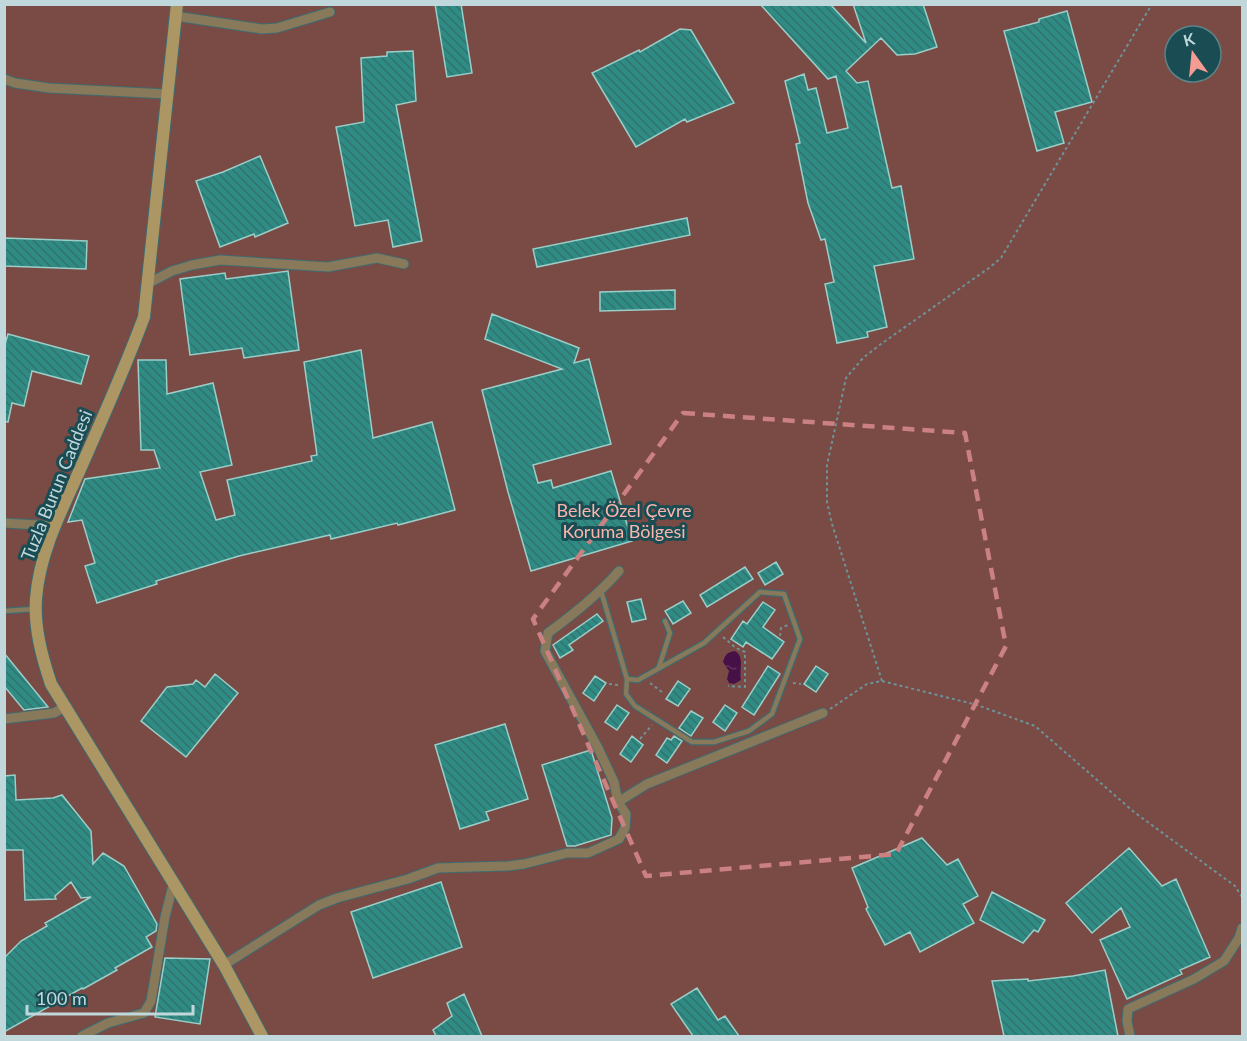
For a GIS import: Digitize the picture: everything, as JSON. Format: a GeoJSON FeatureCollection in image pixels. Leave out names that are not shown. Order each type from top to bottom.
{"type":"FeatureCollection","features":[{"type":"Feature","properties":{"kind":"main road","name":"Tuzla Burun Caddesi"},"geometry":{"type":"LineString","coordinates":[[176,10],[144,317],[129,358],[55,526],[39,575],[36,608],[43,660],[51,684],[224,964],[262,1036]]}},
{"type":"Feature","properties":{"kind":"street"},"geometry":{"type":"LineString","coordinates":[[176,10],[262,29],[277,28],[330,12]]}},
{"type":"Feature","properties":{"kind":"street"},"geometry":{"type":"LineString","coordinates":[[4,79],[49,88],[167,94]]}},
{"type":"Feature","properties":{"kind":"street"},"geometry":{"type":"LineString","coordinates":[[147,284],[172,271],[220,260],[328,267],[377,258],[404,264]]}},
{"type":"Feature","properties":{"kind":"street"},"geometry":{"type":"LineString","coordinates":[[4,523],[55,526]]}},
{"type":"Feature","properties":{"kind":"street"},"geometry":{"type":"LineString","coordinates":[[224,964],[319,904],[337,898],[408,879],[438,868],[508,866],[567,853],[588,853],[619,839],[625,828],[626,814],[618,802],[614,782],[545,651],[548,633],[578,612],[619,571]]}},
{"type":"Feature","properties":{"kind":"street"},"geometry":{"type":"LineString","coordinates":[[4,719],[54,713],[65,707]]}},
{"type":"Feature","properties":{"kind":"street"},"geometry":{"type":"LineString","coordinates":[[618,802],[647,784],[824,713]]}},
{"type":"Feature","properties":{"kind":"street"},"geometry":{"type":"LineString","coordinates":[[82,1036],[108,1023],[144,1013],[151,1001],[165,917],[174,881]]}},
{"type":"Feature","properties":{"kind":"street"},"geometry":{"type":"LineString","coordinates":[[1130,1036],[1127,1021],[1128,1009],[1194,980],[1224,961],[1239,938],[1242,928]]}},
{"type":"Feature","properties":{"kind":"lane"},"geometry":{"type":"LineString","coordinates":[[601,591],[627,679],[626,693],[635,706],[692,742],[714,742],[749,731],[772,714],[800,639],[784,594],[760,592],[704,643],[638,680],[627,679]]}},
{"type":"Feature","properties":{"kind":"lane"},"geometry":{"type":"LineString","coordinates":[[4,610],[36,608]]}},
{"type":"Feature","properties":{"kind":"lane"},"geometry":{"type":"LineString","coordinates":[[659,668],[670,633],[665,621]]}},
{"type":"Feature","properties":{"kind":"path"},"geometry":{"type":"LineString","coordinates":[[882,681],[827,502],[827,465],[846,378],[863,358],[1000,258],[1152,4]]}},
{"type":"Feature","properties":{"kind":"path"},"geometry":{"type":"LineString","coordinates":[[780,636],[781,628],[794,622]]}},
{"type":"Feature","properties":{"kind":"path"},"geometry":{"type":"LineString","coordinates":[[717,631],[735,648],[745,652],[745,687],[728,686]]}},
{"type":"Feature","properties":{"kind":"path"},"geometry":{"type":"LineString","coordinates":[[643,677],[662,692]]}},
{"type":"Feature","properties":{"kind":"path"},"geometry":{"type":"LineString","coordinates":[[824,713],[867,684],[882,681],[977,705],[1035,726],[1134,812],[1235,886],[1242,897]]}},
{"type":"Feature","properties":{"kind":"path"},"geometry":{"type":"LineString","coordinates":[[640,739],[656,719]]}},
{"type":"Feature","properties":{"kind":"highlighted area"},"geometry":{"type":"Polygon","coordinates":[[[683,413],[965,433],[1006,646],[896,854],[646,876],[533,619],[683,413]]]}},
{"type":"Feature","properties":{"kind":"green space","name":"Belek Özel Çevre Koruma Bölgesi"},"geometry":{"type":"Polygon","coordinates":[[[5,5],[1242,5],[1242,1036],[5,1036],[5,5]]]}},
{"type":"Feature","properties":{"kind":"water"},"geometry":{"type":"Polygon","coordinates":[[[735,651],[741,660],[741,680],[734,684],[729,683],[727,679],[729,671],[723,662],[727,654],[735,651]]]}},
{"type":"Feature","properties":{"kind":"building"},"geometry":{"type":"Polygon","coordinates":[[[435,4],[461,4],[472,73],[447,77],[435,4]]]}},
{"type":"Feature","properties":{"kind":"building"},"geometry":{"type":"Polygon","coordinates":[[[760,4],[830,4],[866,43],[853,4],[923,4],[937,47],[915,54],[897,55],[881,38],[846,71],[857,83],[868,81],[892,188],[901,186],[914,259],[874,266],[887,327],[867,332],[868,337],[837,343],[825,284],[834,282],[825,239],[821,240],[808,203],[796,144],[800,143],[785,81],[804,74],[808,90],[816,88],[827,133],[848,128],[836,76],[828,79],[760,4]]]}},
{"type":"Feature","properties":{"kind":"building"},"geometry":{"type":"Polygon","coordinates":[[[1067,11],[1092,102],[1055,112],[1064,143],[1037,151],[1004,31],[1039,22],[1039,19],[1067,11]]]}},
{"type":"Feature","properties":{"kind":"building"},"geometry":{"type":"Polygon","coordinates":[[[680,29],[691,30],[734,103],[687,122],[685,119],[636,147],[592,73],[639,50],[640,52],[680,29]]]}},
{"type":"Feature","properties":{"kind":"building"},"geometry":{"type":"Polygon","coordinates":[[[413,51],[416,101],[396,105],[422,241],[393,247],[388,220],[355,226],[336,127],[364,122],[361,58],[387,56],[387,52],[413,51]]]}},
{"type":"Feature","properties":{"kind":"building"},"geometry":{"type":"Polygon","coordinates":[[[260,156],[288,223],[255,237],[254,234],[220,247],[196,181],[260,156]]]}},
{"type":"Feature","properties":{"kind":"building"},"geometry":{"type":"Polygon","coordinates":[[[687,218],[690,235],[537,267],[533,249],[687,218]]]}},
{"type":"Feature","properties":{"kind":"building"},"geometry":{"type":"Polygon","coordinates":[[[4,238],[87,241],[86,269],[4,266],[4,238]]]}},
{"type":"Feature","properties":{"kind":"building"},"geometry":{"type":"Polygon","coordinates":[[[288,271],[299,350],[244,358],[242,348],[190,355],[180,279],[225,273],[226,279],[288,271]]]}},
{"type":"Feature","properties":{"kind":"building"},"geometry":{"type":"Polygon","coordinates":[[[675,290],[675,309],[600,311],[600,292],[675,290]]]}},
{"type":"Feature","properties":{"kind":"building"},"geometry":{"type":"Polygon","coordinates":[[[492,314],[579,348],[574,363],[589,359],[611,444],[533,465],[538,483],[551,480],[553,488],[611,471],[632,541],[531,571],[482,390],[562,369],[485,339],[492,314]]]}},
{"type":"Feature","properties":{"kind":"building"},"geometry":{"type":"Polygon","coordinates":[[[8,334],[89,356],[81,384],[32,371],[24,406],[12,403],[8,422],[4,421],[4,348],[8,334]]]}},
{"type":"Feature","properties":{"kind":"building"},"geometry":{"type":"Polygon","coordinates":[[[361,350],[373,438],[432,422],[455,510],[398,525],[397,523],[331,539],[330,535],[239,556],[156,581],[157,584],[97,603],[85,566],[95,563],[82,520],[68,522],[85,479],[160,468],[154,450],[141,450],[138,360],[166,360],[167,394],[213,383],[232,465],[200,472],[216,520],[235,515],[227,480],[312,461],[311,456],[317,455],[304,362],[361,350]]]}},
{"type":"Feature","properties":{"kind":"building"},"geometry":{"type":"Polygon","coordinates":[[[776,562],[783,574],[765,585],[758,573],[776,562]]]}},
{"type":"Feature","properties":{"kind":"building"},"geometry":{"type":"Polygon","coordinates":[[[745,567],[753,579],[707,607],[700,595],[745,567]]]}},
{"type":"Feature","properties":{"kind":"building"},"geometry":{"type":"Polygon","coordinates":[[[641,599],[646,619],[632,622],[627,602],[641,599]]]}},
{"type":"Feature","properties":{"kind":"building"},"geometry":{"type":"Polygon","coordinates":[[[683,601],[691,613],[673,624],[665,611],[683,601]]]}},
{"type":"Feature","properties":{"kind":"building"},"geometry":{"type":"Polygon","coordinates":[[[763,602],[775,610],[763,627],[784,642],[772,659],[746,642],[743,647],[731,639],[743,621],[747,624],[763,602]]]}},
{"type":"Feature","properties":{"kind":"building"},"geometry":{"type":"Polygon","coordinates":[[[597,614],[603,621],[569,645],[573,650],[560,658],[553,645],[597,614]]]}},
{"type":"Feature","properties":{"kind":"building"},"geometry":{"type":"Polygon","coordinates":[[[4,653],[48,707],[24,710],[4,686],[4,653]]]}},
{"type":"Feature","properties":{"kind":"building"},"geometry":{"type":"Polygon","coordinates":[[[768,666],[780,674],[754,715],[742,707],[768,666]]]}},
{"type":"Feature","properties":{"kind":"building"},"geometry":{"type":"Polygon","coordinates":[[[816,666],[828,674],[816,692],[804,684],[816,666]]]}},
{"type":"Feature","properties":{"kind":"building"},"geometry":{"type":"Polygon","coordinates":[[[215,674],[238,693],[186,757],[141,721],[167,687],[193,684],[196,680],[205,687],[215,674]]]}},
{"type":"Feature","properties":{"kind":"building"},"geometry":{"type":"Polygon","coordinates":[[[595,676],[606,683],[594,701],[583,693],[595,676]]]}},
{"type":"Feature","properties":{"kind":"building"},"geometry":{"type":"Polygon","coordinates":[[[678,681],[690,689],[678,706],[666,699],[678,681]]]}},
{"type":"Feature","properties":{"kind":"building"},"geometry":{"type":"Polygon","coordinates":[[[617,705],[629,713],[617,730],[605,722],[617,705]]]}},
{"type":"Feature","properties":{"kind":"building"},"geometry":{"type":"Polygon","coordinates":[[[725,705],[737,713],[725,731],[713,722],[725,705]]]}},
{"type":"Feature","properties":{"kind":"building"},"geometry":{"type":"Polygon","coordinates":[[[691,711],[703,718],[691,736],[679,728],[691,711]]]}},
{"type":"Feature","properties":{"kind":"building"},"geometry":{"type":"Polygon","coordinates":[[[505,724],[528,799],[486,812],[489,820],[460,829],[435,745],[505,724]]]}},
{"type":"Feature","properties":{"kind":"building"},"geometry":{"type":"Polygon","coordinates":[[[632,736],[643,745],[631,762],[620,754],[632,736]]]}},
{"type":"Feature","properties":{"kind":"building"},"geometry":{"type":"Polygon","coordinates":[[[674,736],[682,741],[667,763],[656,755],[667,738],[671,740],[674,736]]]}},
{"type":"Feature","properties":{"kind":"building"},"geometry":{"type":"Polygon","coordinates":[[[591,750],[612,818],[611,835],[575,846],[567,846],[542,765],[591,750]]]}},
{"type":"Feature","properties":{"kind":"building"},"geometry":{"type":"Polygon","coordinates":[[[15,775],[16,800],[53,798],[62,795],[91,831],[93,864],[103,853],[124,866],[157,924],[156,931],[146,937],[152,947],[115,968],[117,970],[4,1032],[4,958],[21,941],[47,926],[45,923],[91,897],[81,898],[71,882],[55,896],[56,899],[25,900],[23,850],[4,850],[4,776],[15,775]]]}},
{"type":"Feature","properties":{"kind":"building"},"geometry":{"type":"Polygon","coordinates":[[[922,838],[947,865],[958,859],[978,896],[963,904],[974,923],[920,952],[910,932],[885,945],[866,909],[868,907],[852,868],[922,838]]]}},
{"type":"Feature","properties":{"kind":"building"},"geometry":{"type":"Polygon","coordinates":[[[1129,848],[1162,886],[1176,879],[1210,957],[1180,970],[1182,974],[1127,999],[1100,940],[1130,927],[1121,908],[1092,933],[1066,903],[1129,848]]]}},
{"type":"Feature","properties":{"kind":"building"},"geometry":{"type":"Polygon","coordinates":[[[441,882],[462,947],[373,978],[351,912],[441,882]]]}},
{"type":"Feature","properties":{"kind":"building"},"geometry":{"type":"Polygon","coordinates":[[[992,892],[1045,920],[1038,932],[1034,930],[1023,943],[980,920],[992,892]]]}},
{"type":"Feature","properties":{"kind":"building"},"geometry":{"type":"Polygon","coordinates":[[[165,958],[210,959],[200,1024],[155,1017],[165,958]]]}},
{"type":"Feature","properties":{"kind":"building"},"geometry":{"type":"Polygon","coordinates":[[[1105,970],[1118,1036],[1004,1036],[992,981],[1028,979],[1028,981],[1105,970]]]}},
{"type":"Feature","properties":{"kind":"building"},"geometry":{"type":"Polygon","coordinates":[[[697,988],[718,1020],[725,1016],[739,1036],[693,1036],[671,1004],[697,988]]]}},
{"type":"Feature","properties":{"kind":"building"},"geometry":{"type":"Polygon","coordinates":[[[464,994],[482,1036],[436,1036],[433,1030],[452,1016],[447,1003],[464,994]]]}}]}
